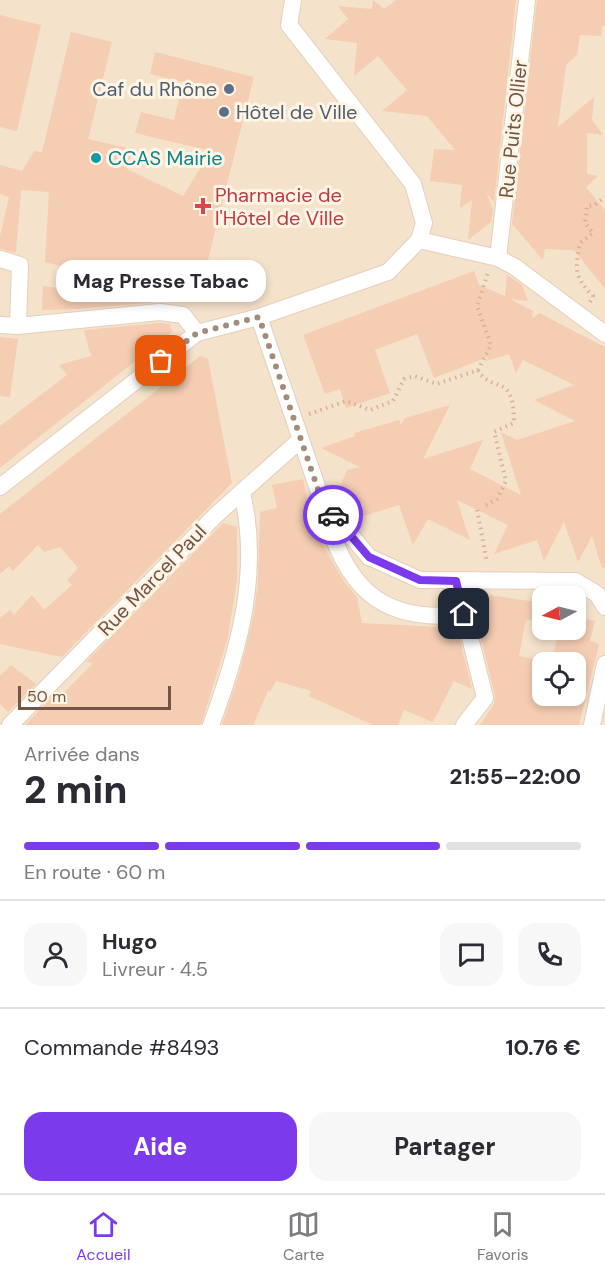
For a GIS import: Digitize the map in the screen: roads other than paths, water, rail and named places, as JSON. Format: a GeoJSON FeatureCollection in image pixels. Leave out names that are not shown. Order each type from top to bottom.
{"type":"FeatureCollection","features":[{"type":"Feature","properties":{"kind":"street"},"geometry":{"type":"LineString","coordinates":[[0,488],[197,333],[259,317],[388,272],[419,240],[424,223],[413,184],[288,25],[293,0]]}},
{"type":"Feature","properties":{"kind":"street","name":"Rue Puits Ollier"},"geometry":{"type":"LineString","coordinates":[[497,258],[527,0]]}},
{"type":"Feature","properties":{"kind":"street"},"geometry":{"type":"LineString","coordinates":[[419,240],[497,258],[515,267],[605,334]]}},
{"type":"Feature","properties":{"kind":"street"},"geometry":{"type":"LineString","coordinates":[[0,259],[20,265],[18,326]]}},
{"type":"Feature","properties":{"kind":"street"},"geometry":{"type":"LineString","coordinates":[[0,325],[18,326],[160,312],[183,315],[197,333]]}},
{"type":"Feature","properties":{"kind":"street"},"geometry":{"type":"LineString","coordinates":[[259,317],[294,419],[299,441],[322,501],[330,533],[361,587],[375,600],[417,616],[436,617],[464,614]]}},
{"type":"Feature","properties":{"kind":"street","name":"Rue Marcel Paul"},"geometry":{"type":"LineString","coordinates":[[10,725],[216,514],[299,441]]}},
{"type":"Feature","properties":{"kind":"street"},"geometry":{"type":"LineString","coordinates":[[211,725],[228,680],[247,602],[250,527],[242,493]]}},
{"type":"Feature","properties":{"kind":"street"},"geometry":{"type":"LineString","coordinates":[[322,501],[369,557],[420,580],[575,582],[597,594],[605,607]]}},
{"type":"Feature","properties":{"kind":"street"},"geometry":{"type":"LineString","coordinates":[[456,581],[485,698],[464,725]]}},
{"type":"Feature","properties":{"kind":"street"},"geometry":{"type":"LineString","coordinates":[[592,725],[605,664]]}},
{"type":"Feature","properties":{"kind":"place","name":"Caf du Rhône"},"geometry":{"type":"Point","coordinates":[229,89]}},
{"type":"Feature","properties":{"kind":"place","name":"Hôtel de Ville"},"geometry":{"type":"Point","coordinates":[224,112]}},
{"type":"Feature","properties":{"kind":"place","name":"CCAS Mairie"},"geometry":{"type":"Point","coordinates":[96,158]}},
{"type":"Feature","properties":{"kind":"place","name":"Pharmacie de l'Hôtel de Ville"},"geometry":{"type":"Point","coordinates":[203,206]}},
{"type":"Feature","properties":{"kind":"place","name":"Mag Presse Tabac"},"geometry":{"type":"Point","coordinates":[161,361]}}]}
